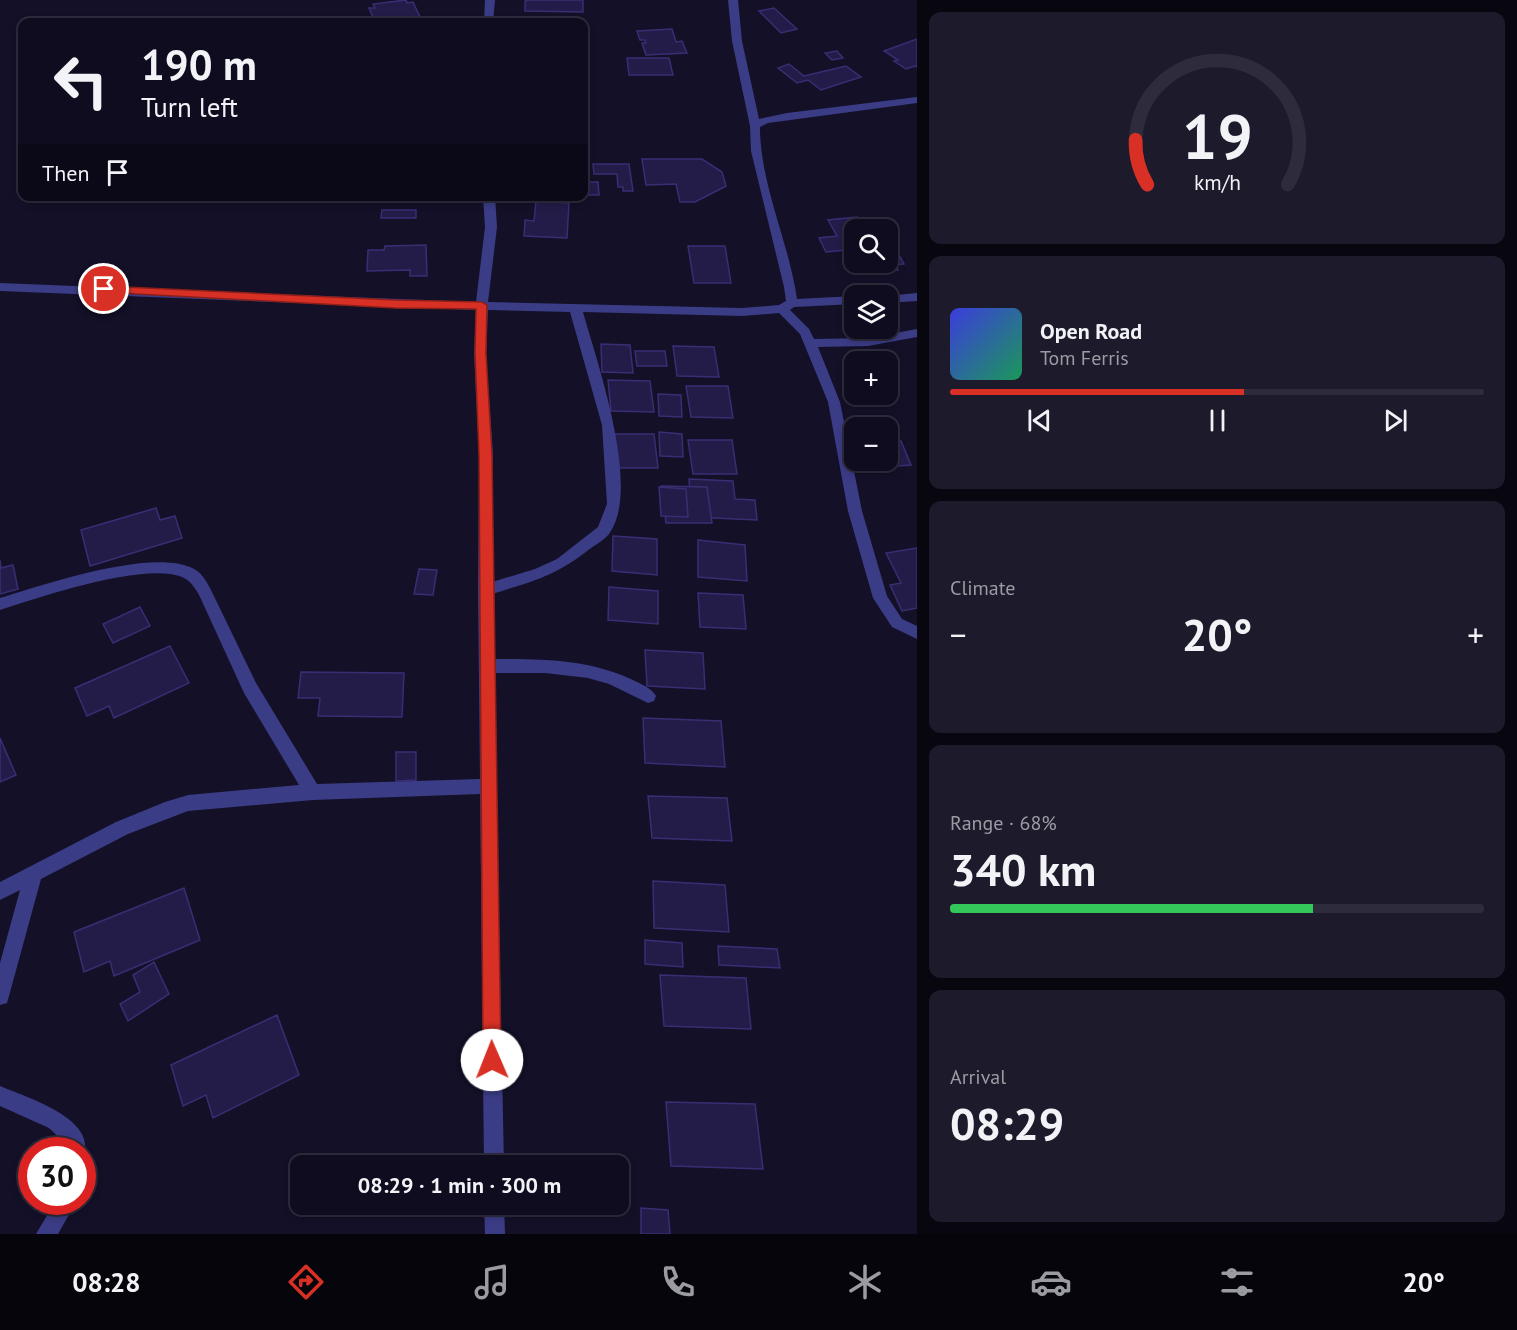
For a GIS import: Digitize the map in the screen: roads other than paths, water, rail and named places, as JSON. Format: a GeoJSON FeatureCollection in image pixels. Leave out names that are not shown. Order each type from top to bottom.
{"type":"FeatureCollection","features":[{"type":"Feature","properties":{"kind":"street"},"geometry":{"type":"LineString","coordinates":[[489,18],[490,0]]}},
{"type":"Feature","properties":{"kind":"street"},"geometry":{"type":"LineString","coordinates":[[733,0],[737,41],[755,126],[754,138],[772,221],[789,281],[787,306],[811,343],[834,402],[855,511],[880,598],[897,623],[917,633]]}},
{"type":"Feature","properties":{"kind":"street"},"geometry":{"type":"LineString","coordinates":[[755,126],[765,120],[786,116],[917,100]]}},
{"type":"Feature","properties":{"kind":"street"},"geometry":{"type":"LineString","coordinates":[[489,201],[491,226],[482,305],[480,353],[486,455],[487,786],[494,1155]]}},
{"type":"Feature","properties":{"kind":"street"},"geometry":{"type":"LineString","coordinates":[[0,287],[157,291],[395,304],[742,312],[844,301]]}},
{"type":"Feature","properties":{"kind":"street"},"geometry":{"type":"LineString","coordinates":[[898,298],[917,297]]}},
{"type":"Feature","properties":{"kind":"street"},"geometry":{"type":"LineString","coordinates":[[485,590],[539,574],[562,563],[603,531],[610,518],[614,504],[609,425],[575,307]]}},
{"type":"Feature","properties":{"kind":"street"},"geometry":{"type":"LineString","coordinates":[[811,343],[868,342],[917,333]]}},
{"type":"Feature","properties":{"kind":"street"},"geometry":{"type":"LineString","coordinates":[[0,604],[96,577],[165,568],[185,571],[192,575],[210,601],[224,634],[277,739],[314,792]]}},
{"type":"Feature","properties":{"kind":"street"},"geometry":{"type":"LineString","coordinates":[[487,666],[531,666],[579,670],[603,675],[648,696]]}},
{"type":"Feature","properties":{"kind":"street"},"geometry":{"type":"LineString","coordinates":[[0,891],[122,828],[188,803],[314,792],[487,786]]}},
{"type":"Feature","properties":{"kind":"street"},"geometry":{"type":"LineString","coordinates":[[0,996],[33,874]]}},
{"type":"Feature","properties":{"kind":"street"},"geometry":{"type":"LineString","coordinates":[[0,1096],[56,1121],[73,1137]]}},
{"type":"Feature","properties":{"kind":"street"},"geometry":{"type":"LineString","coordinates":[[46,1234],[58,1215]]}},
{"type":"Feature","properties":{"kind":"street"},"geometry":{"type":"LineString","coordinates":[[494,1215],[495,1234]]}}]}
